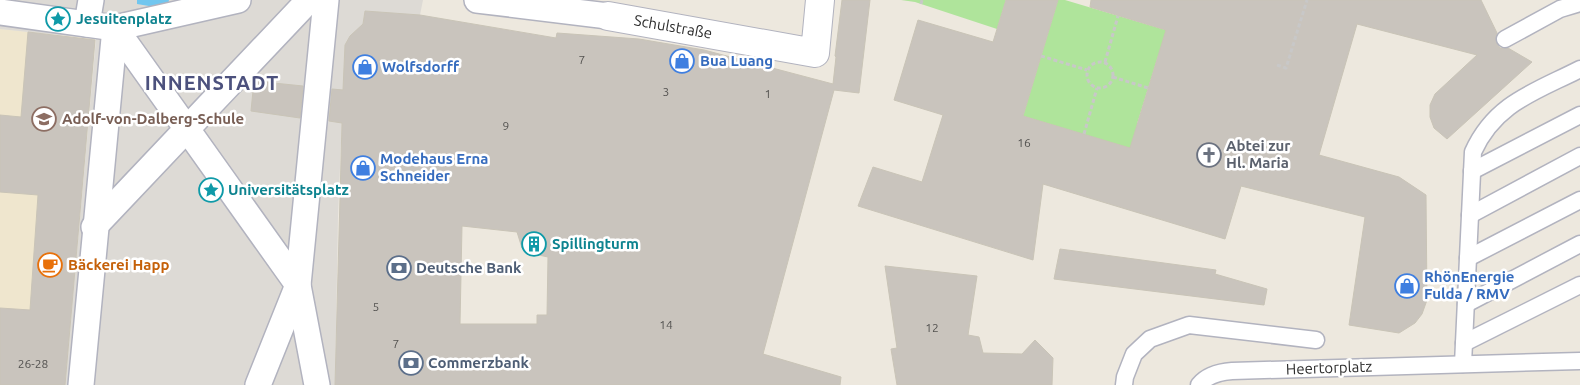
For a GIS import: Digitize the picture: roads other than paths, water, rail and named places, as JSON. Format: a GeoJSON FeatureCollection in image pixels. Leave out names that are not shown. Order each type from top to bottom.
{"type":"FeatureCollection","features":[{"type":"Feature","properties":{"kind":"street"},"geometry":{"type":"LineString","coordinates":[[115,28],[238,0]]}},
{"type":"Feature","properties":{"kind":"street"},"geometry":{"type":"LineString","coordinates":[[94,227],[309,0]]}},
{"type":"Feature","properties":{"kind":"street"},"geometry":{"type":"LineString","coordinates":[[258,385],[298,285],[326,0]]}},
{"type":"Feature","properties":{"kind":"street","name":"Schulstraße"},"geometry":{"type":"LineString","coordinates":[[476,0],[608,16],[815,53],[820,0]]}},
{"type":"Feature","properties":{"kind":"street"},"geometry":{"type":"LineString","coordinates":[[15,9],[89,12],[115,28],[298,285],[317,385]]}},
{"type":"Feature","properties":{"kind":"street"},"geometry":{"type":"LineString","coordinates":[[81,385],[94,227],[115,28]]}},
{"type":"Feature","properties":{"kind":"lane"},"geometry":{"type":"LineString","coordinates":[[1505,39],[1560,9],[1580,3]]}},
{"type":"Feature","properties":{"kind":"lane"},"geometry":{"type":"LineString","coordinates":[[1463,364],[1473,152],[1482,132],[1508,106],[1580,69]]}},
{"type":"Feature","properties":{"kind":"lane"},"geometry":{"type":"LineString","coordinates":[[1472,171],[1580,115]]}},
{"type":"Feature","properties":{"kind":"lane"},"geometry":{"type":"LineString","coordinates":[[1470,215],[1580,156]]}},
{"type":"Feature","properties":{"kind":"lane"},"geometry":{"type":"LineString","coordinates":[[1468,258],[1580,200]]}},
{"type":"Feature","properties":{"kind":"lane"},"geometry":{"type":"LineString","coordinates":[[1466,304],[1580,244]]}},
{"type":"Feature","properties":{"kind":"lane"},"geometry":{"type":"LineString","coordinates":[[1464,343],[1580,285]]}},
{"type":"Feature","properties":{"kind":"lane"},"geometry":{"type":"LineString","coordinates":[[1124,385],[1125,377],[1134,354],[1150,339],[1188,325],[1316,340]]}},
{"type":"Feature","properties":{"kind":"lane","name":"Heertorplatz"},"geometry":{"type":"LineString","coordinates":[[1199,385],[1220,372],[1580,361]]}},
{"type":"Feature","properties":{"kind":"water"},"geometry":{"type":"Polygon","coordinates":[[[137,0],[169,0],[167,9],[137,4],[137,0]]]}},
{"type":"Feature","properties":{"kind":"place","name":"Jesuitenplatz"},"geometry":{"type":"Point","coordinates":[58,19]}},
{"type":"Feature","properties":{"kind":"place","name":"Bua Luang"},"geometry":{"type":"Point","coordinates":[682,61]}},
{"type":"Feature","properties":{"kind":"place","name":"Wolfsdorff"},"geometry":{"type":"Point","coordinates":[365,67]}},
{"type":"Feature","properties":{"kind":"place","name":"Adolf-von-Dalberg-Schule"},"geometry":{"type":"Point","coordinates":[44,119]}},
{"type":"Feature","properties":{"kind":"place","name":"Abtei zur Hl. Maria"},"geometry":{"type":"Point","coordinates":[1209,155]}},
{"type":"Feature","properties":{"kind":"place","name":"Modehaus Erna Schneider"},"geometry":{"type":"Point","coordinates":[363,168]}},
{"type":"Feature","properties":{"kind":"place","name":"Universitätsplatz"},"geometry":{"type":"Point","coordinates":[211,190]}},
{"type":"Feature","properties":{"kind":"place","name":"Spillingturm"},"geometry":{"type":"Point","coordinates":[534,244]}},
{"type":"Feature","properties":{"kind":"place","name":"Bäckerei Happ"},"geometry":{"type":"Point","coordinates":[50,265]}},
{"type":"Feature","properties":{"kind":"place","name":"Deutsche Bank"},"geometry":{"type":"Point","coordinates":[399,268]}},
{"type":"Feature","properties":{"kind":"place","name":"RhönEnergie Fulda / RMV"},"geometry":{"type":"Point","coordinates":[1407,286]}},
{"type":"Feature","properties":{"kind":"place","name":"Commerzbank"},"geometry":{"type":"Point","coordinates":[411,363]}},
{"type":"Feature","properties":{"kind":"district","name":"INNENSTADT"},"geometry":{"type":"Point","coordinates":[212,83]}}]}
